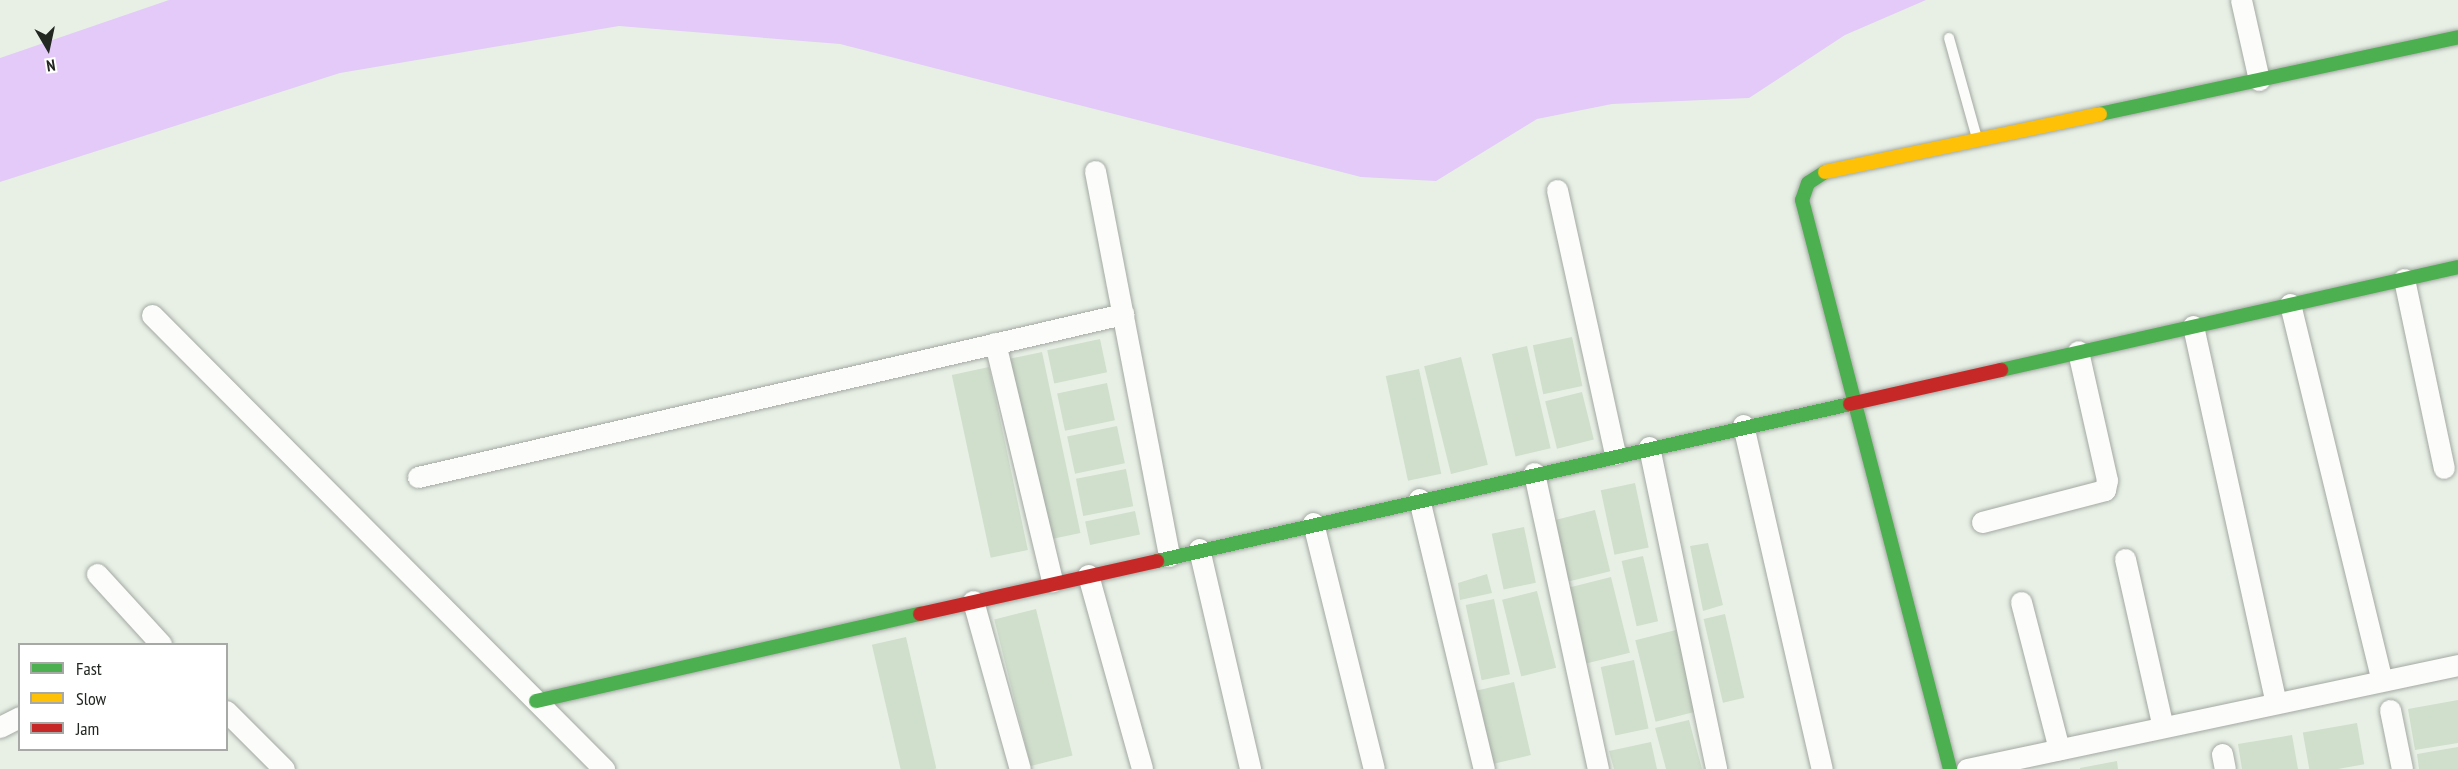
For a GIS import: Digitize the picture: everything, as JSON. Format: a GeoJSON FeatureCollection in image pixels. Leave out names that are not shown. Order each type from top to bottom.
{"type":"FeatureCollection","features":[{"type":"Feature","properties":{"kind":"street"},"geometry":{"type":"LineString","coordinates":[[2241,0],[2259,80]]}},
{"type":"Feature","properties":{"kind":"street"},"geometry":{"type":"LineString","coordinates":[[1950,769],[1802,200],[1808,183],[1818,174],[2458,37]]}},
{"type":"Feature","properties":{"kind":"street"},"geometry":{"type":"LineString","coordinates":[[1095,171],[1169,556]]}},
{"type":"Feature","properties":{"kind":"street"},"geometry":{"type":"LineString","coordinates":[[1557,190],[1615,454]]}},
{"type":"Feature","properties":{"kind":"street"},"geometry":{"type":"LineString","coordinates":[[536,701],[1052,581],[2458,267]]}},
{"type":"Feature","properties":{"kind":"street"},"geometry":{"type":"LineString","coordinates":[[2404,279],[2444,468]]}},
{"type":"Feature","properties":{"kind":"street"},"geometry":{"type":"LineString","coordinates":[[2290,304],[2382,680]]}},
{"type":"Feature","properties":{"kind":"street"},"geometry":{"type":"LineString","coordinates":[[418,477],[1123,314]]}},
{"type":"Feature","properties":{"kind":"street"},"geometry":{"type":"LineString","coordinates":[[152,315],[604,769]]}},
{"type":"Feature","properties":{"kind":"street"},"geometry":{"type":"LineString","coordinates":[[2193,326],[2276,703]]}},
{"type":"Feature","properties":{"kind":"street"},"geometry":{"type":"LineString","coordinates":[[995,344],[1052,581]]}},
{"type":"Feature","properties":{"kind":"street"},"geometry":{"type":"LineString","coordinates":[[1982,522],[2104,490],[2107,480],[2078,351]]}},
{"type":"Feature","properties":{"kind":"street"},"geometry":{"type":"LineString","coordinates":[[1743,425],[1822,769]]}},
{"type":"Feature","properties":{"kind":"street"},"geometry":{"type":"LineString","coordinates":[[1649,447],[1716,769]]}},
{"type":"Feature","properties":{"kind":"street"},"geometry":{"type":"LineString","coordinates":[[1534,473],[1598,769]]}},
{"type":"Feature","properties":{"kind":"street"},"geometry":{"type":"LineString","coordinates":[[1419,499],[1484,769]]}},
{"type":"Feature","properties":{"kind":"street"},"geometry":{"type":"LineString","coordinates":[[1313,523],[1374,769]]}},
{"type":"Feature","properties":{"kind":"street"},"geometry":{"type":"LineString","coordinates":[[1199,549],[1250,769]]}},
{"type":"Feature","properties":{"kind":"street"},"geometry":{"type":"LineString","coordinates":[[2125,558],[2163,727]]}},
{"type":"Feature","properties":{"kind":"street"},"geometry":{"type":"LineString","coordinates":[[97,574],[158,643]]}},
{"type":"Feature","properties":{"kind":"street"},"geometry":{"type":"LineString","coordinates":[[1088,574],[1142,769]]}},
{"type":"Feature","properties":{"kind":"street"},"geometry":{"type":"LineString","coordinates":[[973,601],[1020,769]]}},
{"type":"Feature","properties":{"kind":"street"},"geometry":{"type":"LineString","coordinates":[[2021,603],[2059,749]]}},
{"type":"Feature","properties":{"kind":"street"},"geometry":{"type":"LineString","coordinates":[[1967,769],[2458,665]]}},
{"type":"Feature","properties":{"kind":"street"},"geometry":{"type":"LineString","coordinates":[[2390,710],[2402,769]]}},
{"type":"Feature","properties":{"kind":"street"},"geometry":{"type":"LineString","coordinates":[[228,713],[284,769]]}},
{"type":"Feature","properties":{"kind":"street"},"geometry":{"type":"LineString","coordinates":[[0,726],[18,718]]}},
{"type":"Feature","properties":{"kind":"lane"},"geometry":{"type":"LineString","coordinates":[[1949,39],[1978,141]]}},
{"type":"Feature","properties":{"kind":"shaded area"},"geometry":{"type":"Polygon","coordinates":[[[169,0],[1926,0],[1845,35],[1749,98],[1612,104],[1537,119],[1436,181],[1361,177],[840,44],[619,26],[340,73],[0,182],[0,58],[169,0]]]}},
{"type":"Feature","properties":{"kind":"building"},"geometry":{"type":"Polygon","coordinates":[[[1572,337],[1582,386],[1543,394],[1533,345],[1572,337]]]}},
{"type":"Feature","properties":{"kind":"building"},"geometry":{"type":"Polygon","coordinates":[[[1100,339],[1107,372],[1054,383],[1047,350],[1100,339]]]}},
{"type":"Feature","properties":{"kind":"building"},"geometry":{"type":"Polygon","coordinates":[[[1527,346],[1551,448],[1516,456],[1492,354],[1527,346]]]}},
{"type":"Feature","properties":{"kind":"building"},"geometry":{"type":"Polygon","coordinates":[[[1042,352],[1080,533],[1047,540],[1009,359],[1042,352]]]}},
{"type":"Feature","properties":{"kind":"building"},"geometry":{"type":"Polygon","coordinates":[[[1461,357],[1488,465],[1451,474],[1424,366],[1461,357]]]}},
{"type":"Feature","properties":{"kind":"building"},"geometry":{"type":"Polygon","coordinates":[[[989,367],[1028,550],[991,558],[952,375],[989,367]]]}},
{"type":"Feature","properties":{"kind":"building"},"geometry":{"type":"Polygon","coordinates":[[[1419,369],[1441,474],[1408,481],[1386,376],[1419,369]]]}},
{"type":"Feature","properties":{"kind":"building"},"geometry":{"type":"Polygon","coordinates":[[[1107,383],[1115,420],[1065,431],[1057,394],[1107,383]]]}},
{"type":"Feature","properties":{"kind":"building"},"geometry":{"type":"Polygon","coordinates":[[[1582,392],[1594,440],[1557,449],[1545,401],[1582,392]]]}},
{"type":"Feature","properties":{"kind":"building"},"geometry":{"type":"Polygon","coordinates":[[[1117,426],[1125,463],[1075,474],[1067,437],[1117,426]]]}},
{"type":"Feature","properties":{"kind":"building"},"geometry":{"type":"Polygon","coordinates":[[[1126,469],[1133,506],[1083,516],[1076,479],[1126,469]]]}},
{"type":"Feature","properties":{"kind":"building"},"geometry":{"type":"Polygon","coordinates":[[[1635,483],[1649,548],[1614,555],[1601,490],[1635,483]]]}},
{"type":"Feature","properties":{"kind":"building"},"geometry":{"type":"Polygon","coordinates":[[[1595,510],[1610,571],[1568,582],[1552,521],[1595,510]]]}},
{"type":"Feature","properties":{"kind":"building"},"geometry":{"type":"Polygon","coordinates":[[[1135,511],[1140,534],[1090,545],[1085,522],[1135,511]]]}},
{"type":"Feature","properties":{"kind":"building"},"geometry":{"type":"Polygon","coordinates":[[[1524,527],[1536,583],[1504,590],[1492,534],[1524,527]]]}},
{"type":"Feature","properties":{"kind":"building"},"geometry":{"type":"Polygon","coordinates":[[[1708,543],[1723,605],[1703,611],[1690,546],[1708,543]]]}},
{"type":"Feature","properties":{"kind":"building"},"geometry":{"type":"Polygon","coordinates":[[[1643,556],[1658,621],[1637,626],[1622,561],[1643,556]]]}},
{"type":"Feature","properties":{"kind":"building"},"geometry":{"type":"Polygon","coordinates":[[[1487,574],[1492,593],[1460,600],[1458,583],[1487,574]]]}},
{"type":"Feature","properties":{"kind":"building"},"geometry":{"type":"Polygon","coordinates":[[[1611,577],[1630,653],[1585,664],[1566,588],[1611,577]]]}},
{"type":"Feature","properties":{"kind":"building"},"geometry":{"type":"Polygon","coordinates":[[[1537,591],[1556,668],[1521,676],[1502,600],[1537,591]]]}},
{"type":"Feature","properties":{"kind":"building"},"geometry":{"type":"Polygon","coordinates":[[[1494,599],[1510,674],[1482,680],[1466,605],[1494,599]]]}},
{"type":"Feature","properties":{"kind":"building"},"geometry":{"type":"Polygon","coordinates":[[[1036,609],[1073,756],[1031,766],[994,619],[1036,609]]]}},
{"type":"Feature","properties":{"kind":"building"},"geometry":{"type":"Polygon","coordinates":[[[1725,614],[1744,698],[1723,703],[1704,619],[1725,614]]]}},
{"type":"Feature","properties":{"kind":"building"},"geometry":{"type":"Polygon","coordinates":[[[1676,630],[1696,712],[1656,722],[1635,640],[1676,630]]]}},
{"type":"Feature","properties":{"kind":"building"},"geometry":{"type":"Polygon","coordinates":[[[906,637],[936,769],[901,769],[872,645],[906,637]]]}},
{"type":"Feature","properties":{"kind":"building"},"geometry":{"type":"Polygon","coordinates":[[[1634,660],[1649,728],[1615,736],[1601,667],[1634,660]]]}},
{"type":"Feature","properties":{"kind":"building"},"geometry":{"type":"Polygon","coordinates":[[[1514,682],[1531,755],[1494,764],[1477,691],[1514,682]]]}},
{"type":"Feature","properties":{"kind":"building"},"geometry":{"type":"Polygon","coordinates":[[[2458,700],[2458,743],[2415,750],[2408,709],[2458,700]]]}},
{"type":"Feature","properties":{"kind":"building"},"geometry":{"type":"Polygon","coordinates":[[[1689,720],[1702,769],[1666,769],[1655,728],[1689,720]]]}},
{"type":"Feature","properties":{"kind":"building"},"geometry":{"type":"Polygon","coordinates":[[[2357,723],[2364,764],[2338,769],[2309,769],[2303,733],[2357,723]]]}},
{"type":"Feature","properties":{"kind":"building"},"geometry":{"type":"Polygon","coordinates":[[[2292,735],[2298,769],[2242,769],[2238,744],[2292,735]]]}},
{"type":"Feature","properties":{"kind":"building"},"geometry":{"type":"Polygon","coordinates":[[[1651,742],[1657,769],[1614,769],[1609,751],[1651,742]]]}},
{"type":"Feature","properties":{"kind":"building"},"geometry":{"type":"Polygon","coordinates":[[[2458,747],[2458,769],[2419,769],[2417,754],[2458,747]]]}},
{"type":"Feature","properties":{"kind":"building"},"geometry":{"type":"Polygon","coordinates":[[[2117,761],[2118,769],[2080,769],[2080,768],[2117,761]]]}},
{"type":"Feature","properties":{"kind":"traffic: fast"},"geometry":{"type":"LineString","coordinates":[[2100,114],[2458,37]]}},
{"type":"Feature","properties":{"kind":"traffic: fast"},"geometry":{"type":"LineString","coordinates":[[1825,172],[1808,183],[1802,200],[1950,769]]}},
{"type":"Feature","properties":{"kind":"traffic: fast"},"geometry":{"type":"LineString","coordinates":[[2001,370],[2458,267]]}},
{"type":"Feature","properties":{"kind":"traffic: fast"},"geometry":{"type":"LineString","coordinates":[[1157,561],[1850,404]]}},
{"type":"Feature","properties":{"kind":"traffic: fast"},"geometry":{"type":"LineString","coordinates":[[536,701],[920,614]]}},
{"type":"Feature","properties":{"kind":"traffic: slow"},"geometry":{"type":"LineString","coordinates":[[1825,172],[2100,114]]}},
{"type":"Feature","properties":{"kind":"traffic: jam"},"geometry":{"type":"LineString","coordinates":[[1850,404],[2001,370]]}},
{"type":"Feature","properties":{"kind":"traffic: jam"},"geometry":{"type":"LineString","coordinates":[[920,614],[1157,561]]}}]}
